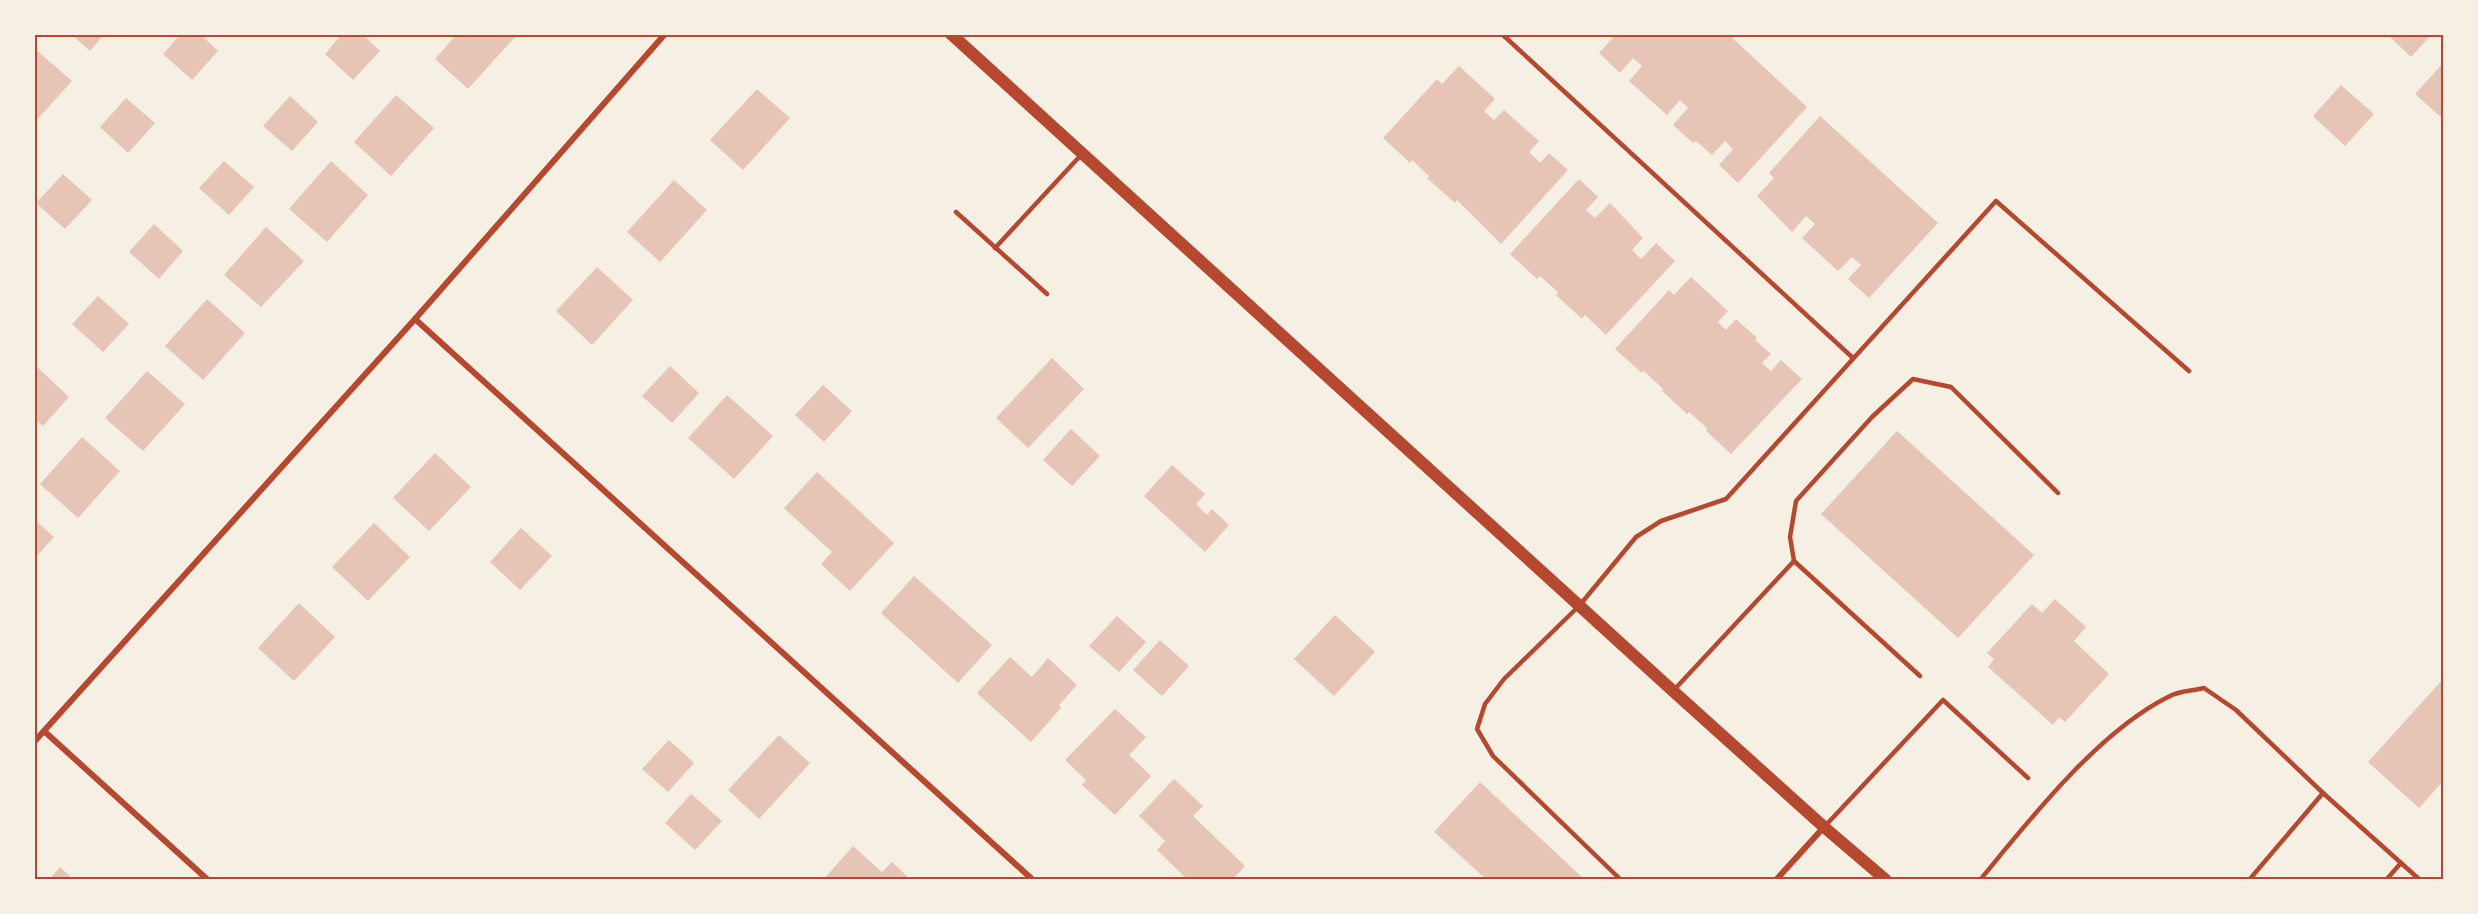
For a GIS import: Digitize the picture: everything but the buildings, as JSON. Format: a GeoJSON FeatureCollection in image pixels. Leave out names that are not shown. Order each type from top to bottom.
{"type":"FeatureCollection","features":[{"type":"Feature","properties":{"kind":"main road"},"geometry":{"type":"LineString","coordinates":[[951,34],[1081,155],[1673,691],[1824,827],[1886,879]]}},
{"type":"Feature","properties":{"kind":"street"},"geometry":{"type":"LineString","coordinates":[[34,742],[415,319],[665,34]]}},
{"type":"Feature","properties":{"kind":"street"},"geometry":{"type":"LineString","coordinates":[[415,319],[1033,879]]}},
{"type":"Feature","properties":{"kind":"street"},"geometry":{"type":"LineString","coordinates":[[44,731],[208,879]]}},
{"type":"Feature","properties":{"kind":"street"},"geometry":{"type":"LineString","coordinates":[[1776,879],[1824,827]]}},
{"type":"Feature","properties":{"kind":"lane"},"geometry":{"type":"LineString","coordinates":[[1503,35],[1853,358]]}},
{"type":"Feature","properties":{"kind":"lane"},"geometry":{"type":"LineString","coordinates":[[995,248],[1081,155]]}},
{"type":"Feature","properties":{"kind":"lane"},"geometry":{"type":"LineString","coordinates":[[1621,879],[1493,756],[1477,729],[1485,704],[1504,679],[1579,606],[1635,537],[1661,521],[1726,499],[1996,201],[2188,371]]}},
{"type":"Feature","properties":{"kind":"lane"},"geometry":{"type":"LineString","coordinates":[[956,212],[1047,294]]}},
{"type":"Feature","properties":{"kind":"lane"},"geometry":{"type":"LineString","coordinates":[[1920,676],[1794,561],[1790,537],[1796,501],[1872,417],[1913,379],[1951,387],[2058,493]]}},
{"type":"Feature","properties":{"kind":"lane"},"geometry":{"type":"LineString","coordinates":[[1673,691],[1794,561]]}},
{"type":"Feature","properties":{"kind":"lane"},"geometry":{"type":"LineString","coordinates":[[1980,879],[2088,757],[2131,718],[2170,695],[2204,688],[2236,710],[2323,793],[2420,879]]}},
{"type":"Feature","properties":{"kind":"lane"},"geometry":{"type":"LineString","coordinates":[[1824,827],[1943,700],[2028,778]]}},
{"type":"Feature","properties":{"kind":"lane"},"geometry":{"type":"LineString","coordinates":[[2249,879],[2323,793]]}},
{"type":"Feature","properties":{"kind":"lane"},"geometry":{"type":"LineString","coordinates":[[2386,879],[2401,863]]}}]}
